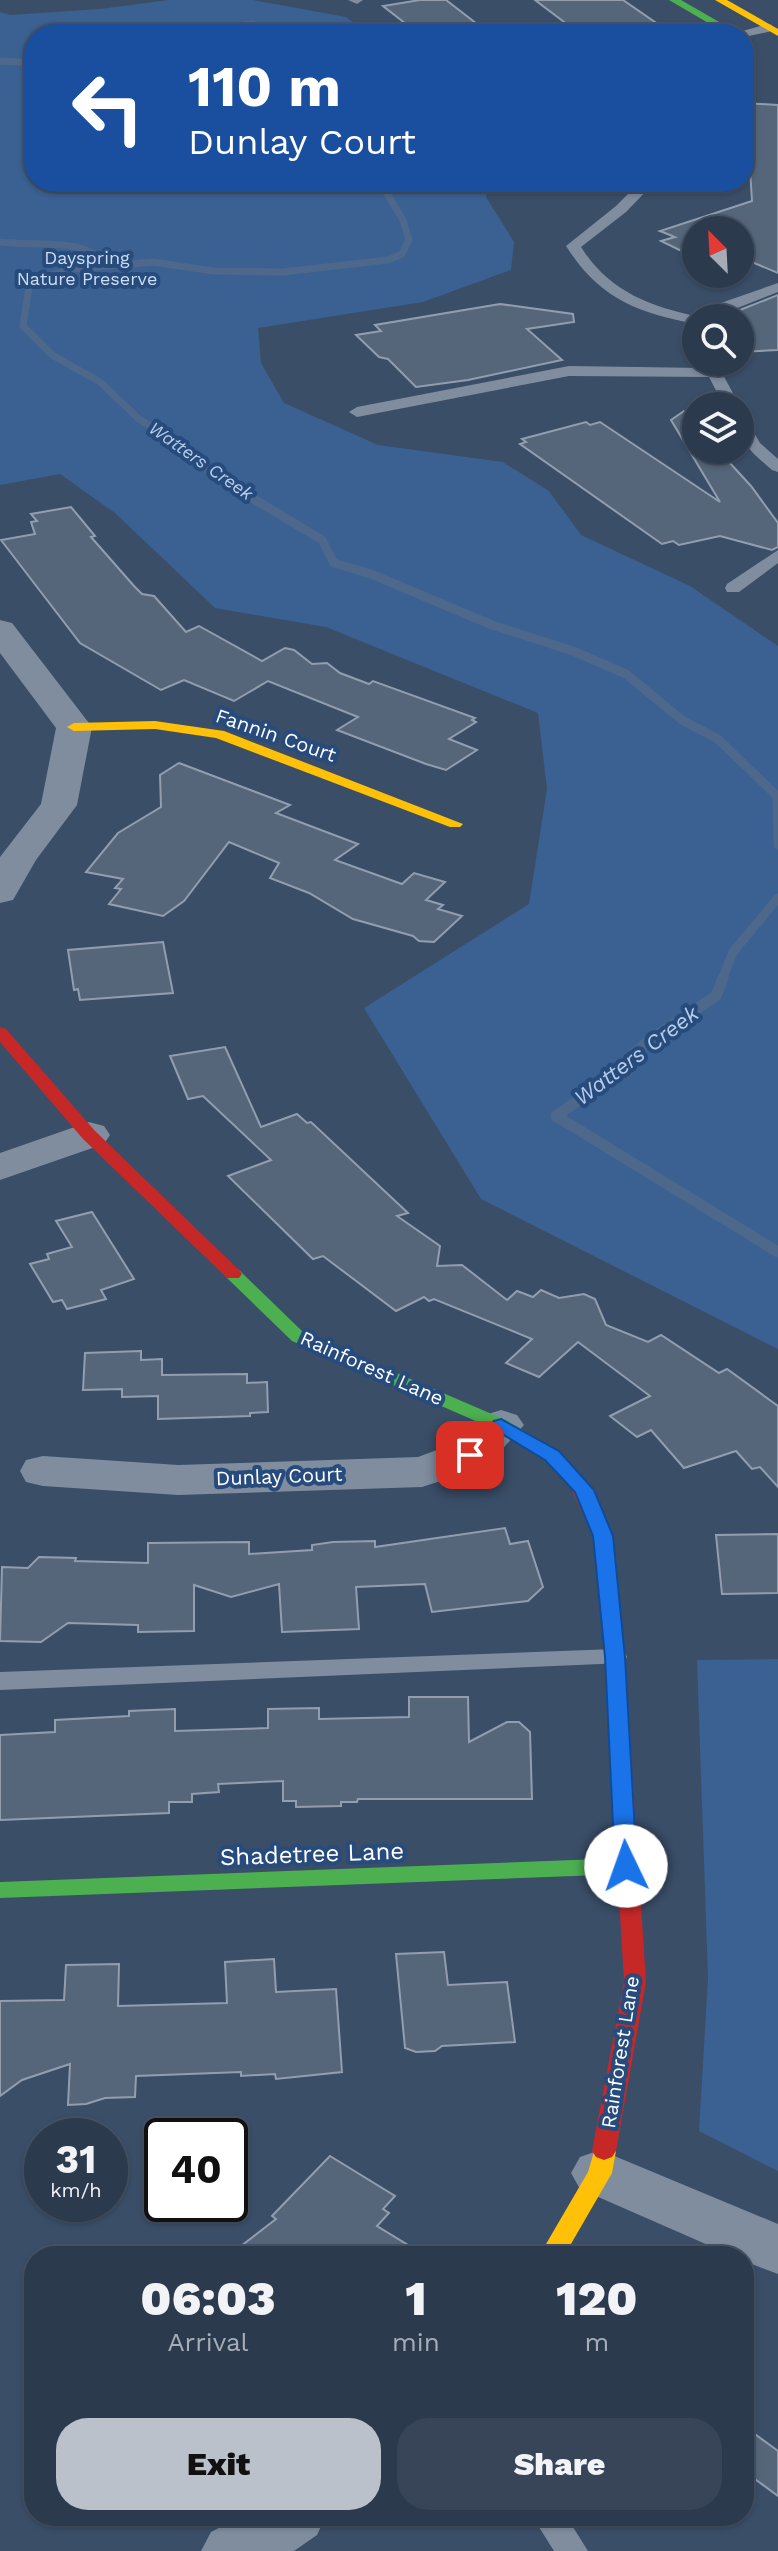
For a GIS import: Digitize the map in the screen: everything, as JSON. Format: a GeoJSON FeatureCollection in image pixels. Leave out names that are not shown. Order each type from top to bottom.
{"type":"FeatureCollection","features":[{"type":"Feature","properties":{"kind":"street"},"geometry":{"type":"LineString","coordinates":[[674,0],[718,24]]}},
{"type":"Feature","properties":{"kind":"street"},"geometry":{"type":"LineString","coordinates":[[720,0],[773,31]]}},
{"type":"Feature","properties":{"kind":"street"},"geometry":{"type":"LineString","coordinates":[[754,44],[767,50]]}},
{"type":"Feature","properties":{"kind":"street"},"geometry":{"type":"LineString","coordinates":[[0,630],[74,727],[59,805],[10,854],[0,892]]}},
{"type":"Feature","properties":{"kind":"street","name":"Fannin Court"},"geometry":{"type":"LineString","coordinates":[[74,727],[155,725],[219,734],[455,824]]}},
{"type":"Feature","properties":{"kind":"street","name":"Rainforest Lane"},"geometry":{"type":"LineString","coordinates":[[0,1032],[89,1135],[298,1337],[501,1425],[552,1456],[584,1490],[603,1536],[615,1657],[635,1982],[600,2173],[557,2246]]}},
{"type":"Feature","properties":{"kind":"street"},"geometry":{"type":"LineString","coordinates":[[0,1167],[89,1135]]}},
{"type":"Feature","properties":{"kind":"street","name":"Dunlay Court"},"geometry":{"type":"LineString","coordinates":[[43,1471],[178,1480],[422,1472],[470,1455],[501,1425]]}},
{"type":"Feature","properties":{"kind":"street","name":"Shadetree Lane"},"geometry":{"type":"LineString","coordinates":[[0,1890],[626,1866]]}},
{"type":"Feature","properties":{"kind":"street"},"geometry":{"type":"LineString","coordinates":[[600,2173],[778,2250]]}},
{"type":"Feature","properties":{"kind":"street"},"geometry":{"type":"LineString","coordinates":[[233,2551],[277,2526]]}},
{"type":"Feature","properties":{"kind":"lane"},"geometry":{"type":"LineString","coordinates":[[638,192],[573,246],[587,271],[606,287],[644,308],[682,317]]}},
{"type":"Feature","properties":{"kind":"lane"},"geometry":{"type":"LineString","coordinates":[[731,304],[778,287]]}},
{"type":"Feature","properties":{"kind":"lane"},"geometry":{"type":"LineString","coordinates":[[357,412],[569,371],[682,368]]}},
{"type":"Feature","properties":{"kind":"lane"},"geometry":{"type":"LineString","coordinates":[[754,446],[778,467]]}},
{"type":"Feature","properties":{"kind":"lane"},"geometry":{"type":"LineString","coordinates":[[733,588],[778,555]]}},
{"type":"Feature","properties":{"kind":"lane"},"geometry":{"type":"LineString","coordinates":[[0,1681],[615,1657]]}},
{"type":"Feature","properties":{"kind":"lane"},"geometry":{"type":"LineString","coordinates":[[555,2526],[572,2551]]}},
{"type":"Feature","properties":{"kind":"green space","name":"Dayspring Nature Preserve"},"geometry":{"type":"Polygon","coordinates":[[[169,0],[253,0],[346,17],[356,24],[24,24],[24,192],[487,192],[486,197],[514,242],[511,270],[423,302],[258,328],[261,363],[284,403],[378,445],[503,462],[549,491],[581,535],[690,586],[778,646],[778,1349],[481,1199],[364,1008],[529,904],[547,789],[538,713],[326,627],[215,608],[115,513],[60,474],[0,485],[0,12],[10,15],[100,9],[169,0]]]}},
{"type":"Feature","properties":{"kind":"green space"},"geometry":{"type":"Polygon","coordinates":[[[778,1659],[778,2171],[699,2131],[708,1978],[697,1660],[778,1659]]]}},
{"type":"Feature","properties":{"kind":"building"},"geometry":{"type":"Polygon","coordinates":[[[420,0],[446,0],[477,24],[406,24],[383,6],[420,0]]]}},
{"type":"Feature","properties":{"kind":"building"},"geometry":{"type":"Polygon","coordinates":[[[535,0],[623,0],[658,24],[567,24],[535,0]]]}},
{"type":"Feature","properties":{"kind":"building"},"geometry":{"type":"Polygon","coordinates":[[[754,104],[778,105],[778,273],[754,263],[754,216],[706,216],[752,201],[754,104]]]}},
{"type":"Feature","properties":{"kind":"building"},"geometry":{"type":"Polygon","coordinates":[[[682,224],[682,251],[661,241],[675,237],[660,231],[682,224]]]}},
{"type":"Feature","properties":{"kind":"building"},"geometry":{"type":"Polygon","coordinates":[[[778,295],[778,350],[754,351],[754,304],[778,295]]]}},
{"type":"Feature","properties":{"kind":"building"},"geometry":{"type":"Polygon","coordinates":[[[500,304],[573,314],[574,322],[527,329],[562,360],[468,380],[416,387],[388,359],[379,357],[356,335],[381,331],[375,325],[500,304]]]}},
{"type":"Feature","properties":{"kind":"building"},"geometry":{"type":"Polygon","coordinates":[[[682,412],[682,438],[671,420],[682,412]]]}},
{"type":"Feature","properties":{"kind":"building"},"geometry":{"type":"Polygon","coordinates":[[[586,422],[590,425],[600,422],[720,502],[697,464],[731,464],[778,523],[778,547],[772,550],[720,536],[679,545],[673,541],[662,544],[520,444],[526,442],[522,439],[586,422]]]}},
{"type":"Feature","properties":{"kind":"building"},"geometry":{"type":"Polygon","coordinates":[[[71,507],[95,536],[91,537],[134,586],[142,594],[154,596],[186,632],[199,626],[262,661],[285,648],[294,650],[312,664],[327,663],[340,673],[369,684],[373,681],[475,718],[472,720],[476,722],[449,739],[477,750],[446,770],[337,730],[358,717],[268,681],[234,701],[184,680],[161,690],[80,643],[1,540],[35,534],[31,522],[37,521],[31,514],[71,507]]]}},
{"type":"Feature","properties":{"kind":"building"},"geometry":{"type":"Polygon","coordinates":[[[179,763],[290,805],[276,813],[358,844],[335,860],[402,884],[414,873],[445,882],[426,900],[443,905],[438,909],[462,916],[434,942],[419,941],[413,936],[353,919],[309,893],[270,878],[279,863],[229,842],[184,901],[163,916],[109,904],[121,889],[115,888],[123,879],[86,872],[118,833],[161,807],[160,775],[179,763]]]}},
{"type":"Feature","properties":{"kind":"building"},"geometry":{"type":"Polygon","coordinates":[[[163,942],[173,993],[80,1000],[78,989],[74,990],[68,950],[163,942]]]}},
{"type":"Feature","properties":{"kind":"building"},"geometry":{"type":"Polygon","coordinates":[[[225,1047],[261,1127],[297,1114],[307,1123],[311,1122],[408,1213],[397,1216],[440,1246],[437,1266],[462,1265],[507,1300],[517,1291],[533,1297],[541,1290],[559,1298],[584,1294],[595,1299],[606,1325],[648,1342],[661,1335],[719,1373],[727,1369],[778,1406],[778,1487],[760,1467],[752,1469],[736,1451],[684,1468],[651,1430],[637,1437],[610,1416],[650,1396],[578,1342],[539,1377],[506,1363],[532,1339],[434,1299],[429,1301],[424,1297],[396,1311],[323,1256],[313,1259],[228,1176],[271,1160],[203,1096],[188,1099],[170,1056],[225,1047]]]}},
{"type":"Feature","properties":{"kind":"building"},"geometry":{"type":"Polygon","coordinates":[[[92,1212],[134,1279],[101,1290],[106,1299],[67,1309],[62,1300],[53,1302],[30,1264],[49,1259],[47,1254],[72,1247],[56,1221],[92,1212]]]}},
{"type":"Feature","properties":{"kind":"building"},"geometry":{"type":"Polygon","coordinates":[[[141,1351],[141,1360],[162,1359],[162,1375],[247,1374],[247,1383],[267,1382],[268,1412],[250,1413],[250,1416],[158,1419],[158,1396],[122,1397],[122,1389],[83,1390],[85,1353],[141,1351]]]}},
{"type":"Feature","properties":{"kind":"building"},"geometry":{"type":"Polygon","coordinates":[[[505,1528],[510,1544],[528,1541],[543,1587],[528,1601],[432,1612],[425,1584],[356,1587],[359,1629],[282,1632],[279,1584],[231,1597],[194,1585],[194,1631],[138,1632],[138,1625],[68,1623],[41,1642],[0,1641],[2,1567],[28,1568],[39,1557],[148,1563],[148,1543],[249,1542],[249,1554],[312,1550],[312,1545],[333,1542],[375,1541],[375,1547],[505,1528]]]}},
{"type":"Feature","properties":{"kind":"building"},"geometry":{"type":"Polygon","coordinates":[[[778,1534],[778,1593],[722,1594],[716,1535],[778,1534]]]}},
{"type":"Feature","properties":{"kind":"building"},"geometry":{"type":"Polygon","coordinates":[[[409,1697],[468,1697],[469,1742],[507,1722],[519,1722],[530,1732],[532,1799],[358,1799],[357,1802],[341,1802],[341,1806],[296,1807],[296,1801],[283,1801],[283,1781],[218,1784],[219,1792],[192,1794],[192,1802],[169,1802],[169,1813],[0,1820],[0,1735],[55,1732],[55,1720],[129,1716],[129,1711],[175,1709],[175,1731],[268,1728],[268,1709],[319,1708],[319,1719],[409,1717],[409,1697]]]}},
{"type":"Feature","properties":{"kind":"building"},"geometry":{"type":"Polygon","coordinates":[[[444,1952],[448,1985],[507,1982],[515,2042],[442,2046],[435,2051],[416,2052],[405,2048],[396,1954],[444,1952]]]}},
{"type":"Feature","properties":{"kind":"building"},"geometry":{"type":"Polygon","coordinates":[[[274,1959],[276,1992],[336,1989],[342,2072],[276,2079],[275,2074],[241,2076],[241,2072],[136,2076],[135,2097],[105,2098],[68,2105],[70,2064],[22,2080],[0,2096],[0,2001],[64,2000],[66,1965],[119,1964],[118,2006],[227,2003],[225,1962],[274,1959]]]}},
{"type":"Feature","properties":{"kind":"building"},"geometry":{"type":"Polygon","coordinates":[[[330,2156],[395,2196],[383,2209],[389,2213],[377,2226],[410,2246],[241,2246],[276,2219],[272,2216],[330,2156]]]}},
{"type":"Feature","properties":{"kind":"building"},"geometry":{"type":"Polygon","coordinates":[[[754,2433],[778,2451],[778,2496],[754,2478],[754,2433]]]}},
{"type":"Feature","properties":{"kind":"waterway","name":"Watters Creek"},"geometry":{"type":"LineString","coordinates":[[0,61],[24,62]]}},
{"type":"Feature","properties":{"kind":"waterway","name":"Watters Creek"},"geometry":{"type":"LineString","coordinates":[[161,433],[139,419],[100,382],[52,355],[23,326],[30,281],[74,269],[153,262],[213,271],[283,272],[388,260],[402,254],[409,240],[403,220],[386,192]]}},
{"type":"Feature","properties":{"kind":"waterway"},"geometry":{"type":"LineString","coordinates":[[0,242],[72,246],[86,250],[104,265]]}},
{"type":"Feature","properties":{"kind":"waterway","name":"Watters Creek"},"geometry":{"type":"LineString","coordinates":[[158,431],[192,452],[214,475],[322,540],[334,563],[371,574],[492,625],[573,651],[626,674],[682,720],[718,739],[777,796],[778,845]]}},
{"type":"Feature","properties":{"kind":"waterway","name":"Watters Creek"},"geometry":{"type":"LineString","coordinates":[[722,980],[733,952],[778,898]]}},
{"type":"Feature","properties":{"kind":"waterway","name":"Watters Creek"},"geometry":{"type":"LineString","coordinates":[[723,978],[716,996],[648,1041],[596,1088],[556,1116],[778,1252]]}},
{"type":"Feature","properties":{"kind":"traffic: fast"},"geometry":{"type":"LineString","coordinates":[[674,0],[717,24]]}},
{"type":"Feature","properties":{"kind":"traffic: fast"},"geometry":{"type":"LineString","coordinates":[[233,1274],[298,1337],[501,1425],[552,1456],[580,1486]]}},
{"type":"Feature","properties":{"kind":"traffic: fast"},"geometry":{"type":"LineString","coordinates":[[0,1890],[626,1866]]}},
{"type":"Feature","properties":{"kind":"traffic: slow"},"geometry":{"type":"LineString","coordinates":[[720,0],[778,33]]}},
{"type":"Feature","properties":{"kind":"traffic: slow"},"geometry":{"type":"LineString","coordinates":[[74,727],[155,725],[219,734],[455,824]]}},
{"type":"Feature","properties":{"kind":"traffic: slow"},"geometry":{"type":"LineString","coordinates":[[557,2246],[600,2173],[604,2151]]}},
{"type":"Feature","properties":{"kind":"traffic: jam"},"geometry":{"type":"LineString","coordinates":[[0,1032],[89,1135],[233,1274]]}},
{"type":"Feature","properties":{"kind":"traffic: jam"},"geometry":{"type":"LineString","coordinates":[[580,1486],[603,1536],[615,1657],[635,1982],[604,2151]]}},
{"type":"Feature","properties":{"kind":"route"},"geometry":{"type":"LineString","coordinates":[[470,1455],[501,1425],[552,1456],[584,1490],[603,1536],[615,1657],[626,1866]]}}]}
